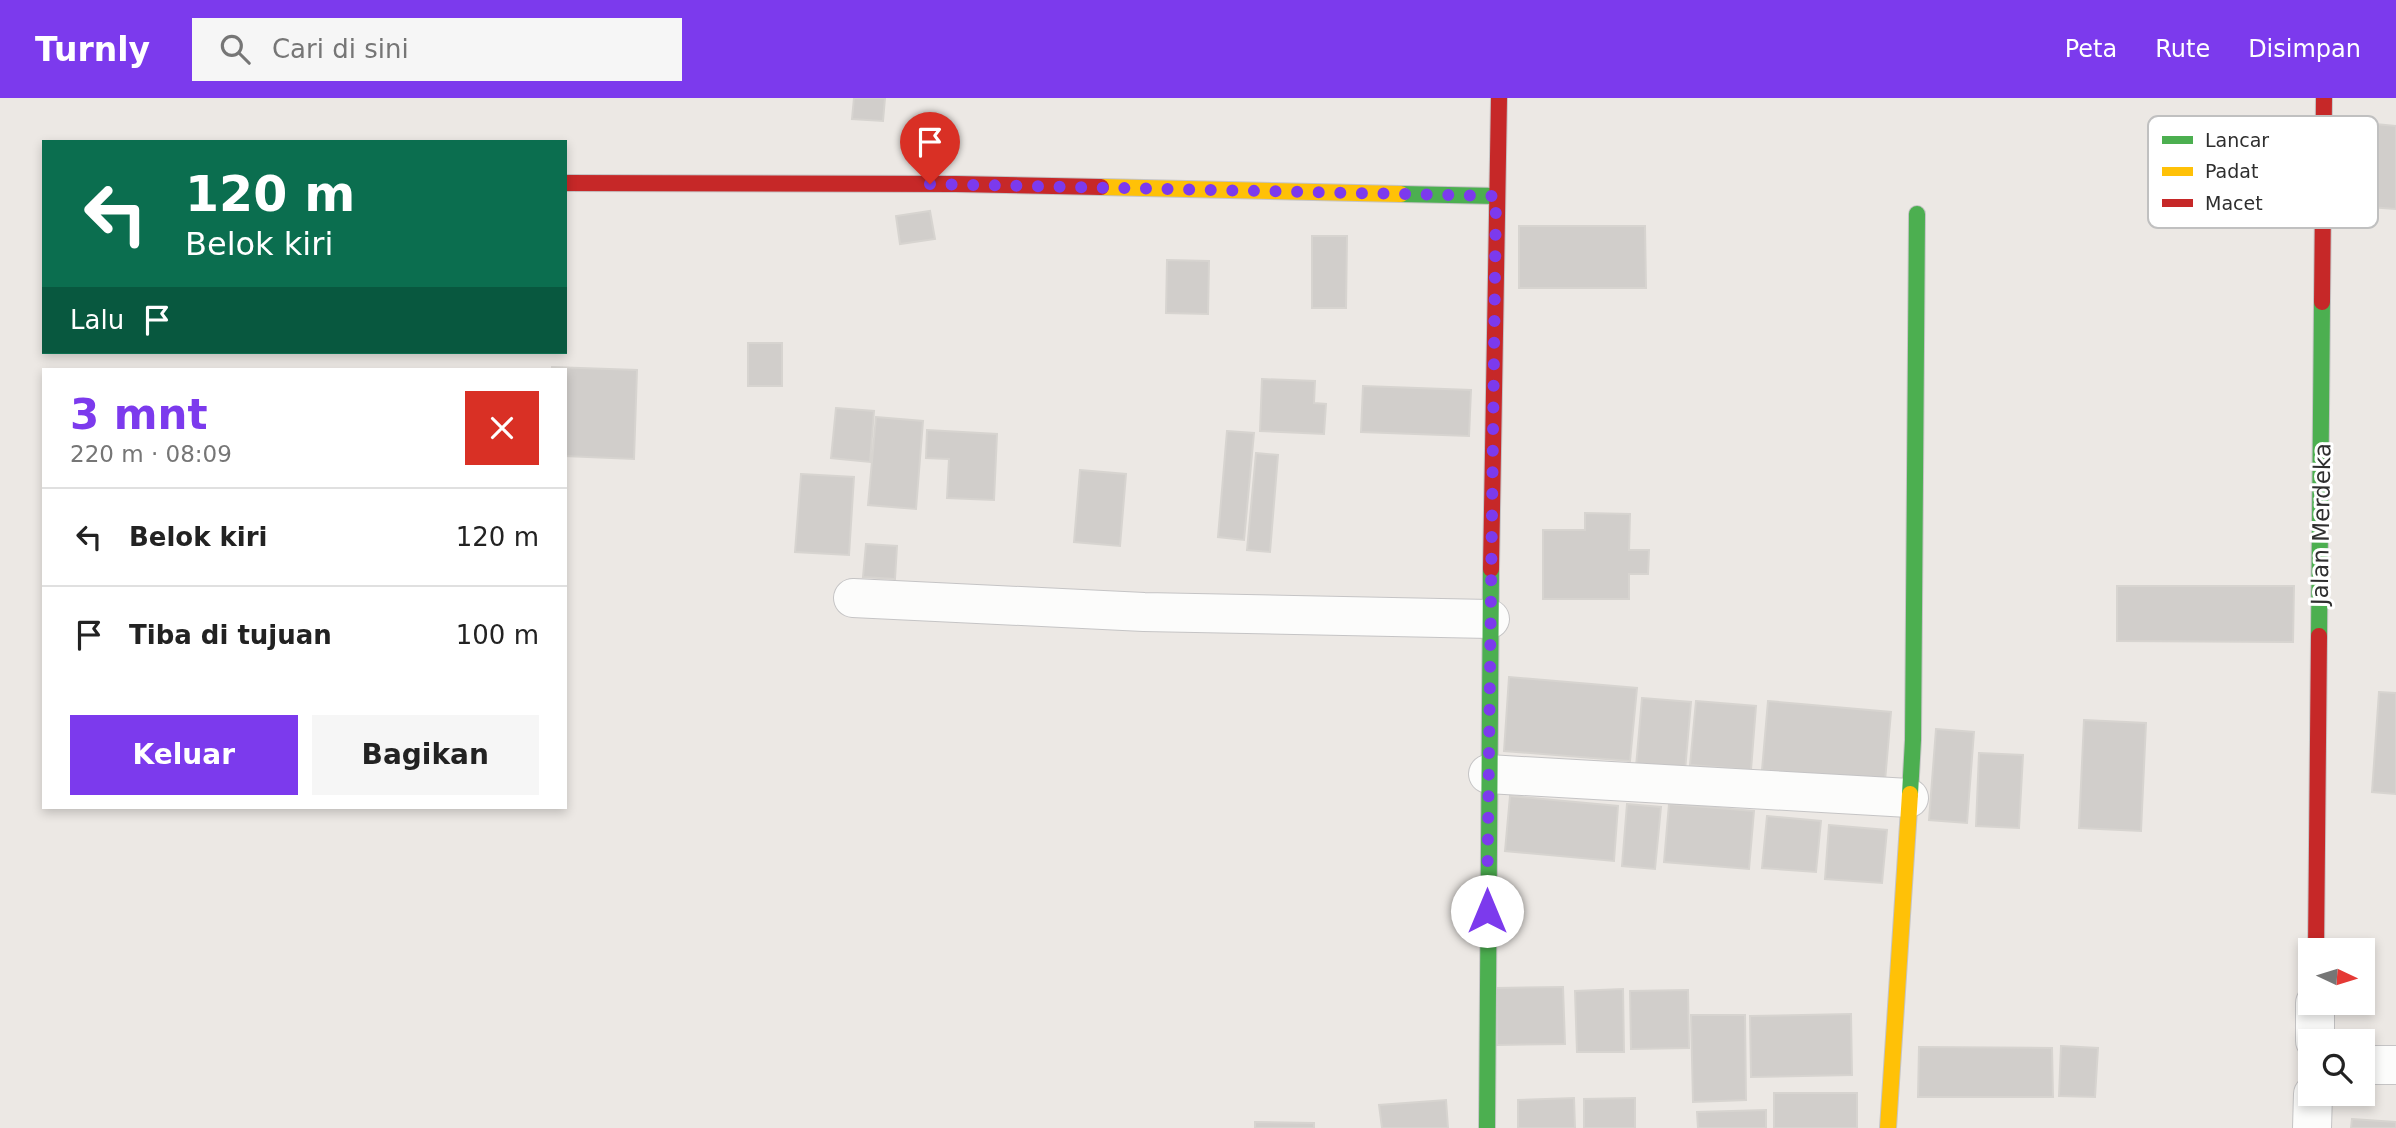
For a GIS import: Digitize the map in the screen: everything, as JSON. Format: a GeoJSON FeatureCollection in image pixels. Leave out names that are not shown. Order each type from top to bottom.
{"type":"FeatureCollection","features":[{"type":"Feature","properties":{"kind":"street"},"geometry":{"type":"LineString","coordinates":[[1488,1128],[1488,774],[1499,98]]}},
{"type":"Feature","properties":{"kind":"street","name":"Jalan Merdeka"},"geometry":{"type":"LineString","coordinates":[[2324,98],[2324,116]]}},
{"type":"Feature","properties":{"kind":"street"},"geometry":{"type":"LineString","coordinates":[[567,183],[970,184],[1496,196]]}},
{"type":"Feature","properties":{"kind":"street"},"geometry":{"type":"LineString","coordinates":[[1888,1128],[1913,740],[1917,214]]}},
{"type":"Feature","properties":{"kind":"street","name":"Jalan Merdeka"},"geometry":{"type":"LineString","coordinates":[[2316,938],[2323,228]]}},
{"type":"Feature","properties":{"kind":"street"},"geometry":{"type":"LineString","coordinates":[[853,598],[1144,612],[1490,619]]}},
{"type":"Feature","properties":{"kind":"street"},"geometry":{"type":"LineString","coordinates":[[1488,774],[1909,798]]}},
{"type":"Feature","properties":{"kind":"street"},"geometry":{"type":"LineString","coordinates":[[2375,1065],[2396,1065]]}},
{"type":"Feature","properties":{"kind":"street"},"geometry":{"type":"LineString","coordinates":[[2312,1128],[2313,1106]]}},
{"type":"Feature","properties":{"kind":"building"},"geometry":{"type":"Polygon","coordinates":[[[854,98],[885,98],[883,121],[852,119],[854,98]]]}},
{"type":"Feature","properties":{"kind":"building"},"geometry":{"type":"Polygon","coordinates":[[[2378,124],[2396,126],[2396,209],[2378,208],[2378,124]]]}},
{"type":"Feature","properties":{"kind":"building"},"geometry":{"type":"Polygon","coordinates":[[[930,211],[935,239],[900,244],[896,216],[930,211]]]}},
{"type":"Feature","properties":{"kind":"building"},"geometry":{"type":"Polygon","coordinates":[[[1519,226],[1645,226],[1646,288],[1519,288],[1519,226]]]}},
{"type":"Feature","properties":{"kind":"building"},"geometry":{"type":"Polygon","coordinates":[[[1312,236],[1347,236],[1346,308],[1312,308],[1312,236]]]}},
{"type":"Feature","properties":{"kind":"building"},"geometry":{"type":"Polygon","coordinates":[[[1167,260],[1209,261],[1208,314],[1166,313],[1167,260]]]}},
{"type":"Feature","properties":{"kind":"building"},"geometry":{"type":"Polygon","coordinates":[[[748,343],[782,343],[782,386],[748,386],[748,343]]]}},
{"type":"Feature","properties":{"kind":"building"},"geometry":{"type":"Polygon","coordinates":[[[552,367],[637,370],[634,459],[567,456],[567,368],[552,367]]]}},
{"type":"Feature","properties":{"kind":"building"},"geometry":{"type":"Polygon","coordinates":[[[1262,379],[1315,381],[1314,403],[1326,404],[1324,434],[1260,431],[1262,379]]]}},
{"type":"Feature","properties":{"kind":"building"},"geometry":{"type":"Polygon","coordinates":[[[1363,386],[1471,390],[1469,436],[1361,432],[1363,386]]]}},
{"type":"Feature","properties":{"kind":"building"},"geometry":{"type":"Polygon","coordinates":[[[836,408],[874,411],[870,462],[831,458],[836,408]]]}},
{"type":"Feature","properties":{"kind":"building"},"geometry":{"type":"Polygon","coordinates":[[[876,417],[923,421],[916,509],[868,505],[876,417]]]}},
{"type":"Feature","properties":{"kind":"building"},"geometry":{"type":"Polygon","coordinates":[[[927,430],[997,434],[994,500],[947,498],[949,459],[926,458],[927,430]]]}},
{"type":"Feature","properties":{"kind":"building"},"geometry":{"type":"Polygon","coordinates":[[[1227,431],[1254,433],[1244,540],[1218,537],[1227,431]]]}},
{"type":"Feature","properties":{"kind":"building"},"geometry":{"type":"Polygon","coordinates":[[[1256,453],[1278,455],[1270,552],[1247,550],[1256,453]]]}},
{"type":"Feature","properties":{"kind":"building"},"geometry":{"type":"Polygon","coordinates":[[[1080,470],[1126,474],[1120,546],[1074,542],[1080,470]]]}},
{"type":"Feature","properties":{"kind":"building"},"geometry":{"type":"Polygon","coordinates":[[[801,474],[854,477],[849,555],[795,552],[801,474]]]}},
{"type":"Feature","properties":{"kind":"building"},"geometry":{"type":"Polygon","coordinates":[[[1585,513],[1630,514],[1629,550],[1649,550],[1648,574],[1629,574],[1629,599],[1543,599],[1543,530],[1585,530],[1585,513]]]}},
{"type":"Feature","properties":{"kind":"building"},"geometry":{"type":"Polygon","coordinates":[[[866,544],[897,546],[895,579],[863,577],[866,544]]]}},
{"type":"Feature","properties":{"kind":"building"},"geometry":{"type":"Polygon","coordinates":[[[2117,586],[2294,586],[2293,642],[2117,641],[2117,586]]]}},
{"type":"Feature","properties":{"kind":"building"},"geometry":{"type":"Polygon","coordinates":[[[1509,677],[1637,688],[1630,761],[1504,751],[1509,677]]]}},
{"type":"Feature","properties":{"kind":"building"},"geometry":{"type":"Polygon","coordinates":[[[2379,692],[2396,693],[2396,794],[2372,792],[2379,692]]]}},
{"type":"Feature","properties":{"kind":"building"},"geometry":{"type":"Polygon","coordinates":[[[1642,698],[1691,702],[1685,771],[1636,767],[1642,698]]]}},
{"type":"Feature","properties":{"kind":"building"},"geometry":{"type":"Polygon","coordinates":[[[1696,701],[1756,706],[1751,770],[1690,765],[1696,701]]]}},
{"type":"Feature","properties":{"kind":"building"},"geometry":{"type":"Polygon","coordinates":[[[1768,701],[1891,712],[1885,781],[1762,770],[1768,701]]]}},
{"type":"Feature","properties":{"kind":"building"},"geometry":{"type":"Polygon","coordinates":[[[2084,720],[2146,723],[2141,831],[2079,828],[2084,720]]]}},
{"type":"Feature","properties":{"kind":"building"},"geometry":{"type":"Polygon","coordinates":[[[1936,729],[1974,732],[1967,823],[1929,820],[1936,729]]]}},
{"type":"Feature","properties":{"kind":"building"},"geometry":{"type":"Polygon","coordinates":[[[1979,753],[2023,755],[2019,828],[1976,826],[1979,753]]]}},
{"type":"Feature","properties":{"kind":"building"},"geometry":{"type":"Polygon","coordinates":[[[1510,796],[1618,806],[1614,861],[1505,851],[1510,796]]]}},
{"type":"Feature","properties":{"kind":"building"},"geometry":{"type":"Polygon","coordinates":[[[1627,804],[1661,807],[1655,869],[1622,866],[1627,804]]]}},
{"type":"Feature","properties":{"kind":"building"},"geometry":{"type":"Polygon","coordinates":[[[1669,804],[1754,811],[1749,869],[1664,862],[1669,804]]]}},
{"type":"Feature","properties":{"kind":"building"},"geometry":{"type":"Polygon","coordinates":[[[1767,816],[1821,821],[1816,872],[1762,868],[1767,816]]]}},
{"type":"Feature","properties":{"kind":"building"},"geometry":{"type":"Polygon","coordinates":[[[1829,825],[1887,830],[1882,883],[1825,879],[1829,825]]]}},
{"type":"Feature","properties":{"kind":"building"},"geometry":{"type":"Polygon","coordinates":[[[1563,987],[1565,1044],[1497,1045],[1496,988],[1563,987]]]}},
{"type":"Feature","properties":{"kind":"building"},"geometry":{"type":"Polygon","coordinates":[[[1623,989],[1624,1052],[1577,1052],[1575,991],[1623,989]]]}},
{"type":"Feature","properties":{"kind":"building"},"geometry":{"type":"Polygon","coordinates":[[[1688,990],[1689,1048],[1631,1049],[1630,991],[1688,990]]]}},
{"type":"Feature","properties":{"kind":"building"},"geometry":{"type":"Polygon","coordinates":[[[1851,1014],[1852,1075],[1751,1077],[1750,1016],[1851,1014]]]}},
{"type":"Feature","properties":{"kind":"building"},"geometry":{"type":"Polygon","coordinates":[[[1691,1015],[1745,1015],[1746,1100],[1693,1102],[1691,1015]]]}},
{"type":"Feature","properties":{"kind":"building"},"geometry":{"type":"Polygon","coordinates":[[[2061,1046],[2098,1048],[2095,1097],[2059,1096],[2061,1046]]]}},
{"type":"Feature","properties":{"kind":"building"},"geometry":{"type":"Polygon","coordinates":[[[1919,1047],[2052,1048],[2053,1097],[1918,1097],[1919,1047]]]}},
{"type":"Feature","properties":{"kind":"building"},"geometry":{"type":"Polygon","coordinates":[[[1774,1093],[1857,1093],[1857,1128],[1774,1128],[1774,1093]]]}},
{"type":"Feature","properties":{"kind":"building"},"geometry":{"type":"Polygon","coordinates":[[[1574,1098],[1575,1128],[1518,1128],[1518,1100],[1574,1098]]]}},
{"type":"Feature","properties":{"kind":"building"},"geometry":{"type":"Polygon","coordinates":[[[1635,1098],[1635,1128],[1584,1128],[1584,1099],[1635,1098]]]}},
{"type":"Feature","properties":{"kind":"building"},"geometry":{"type":"Polygon","coordinates":[[[1446,1100],[1448,1128],[1382,1128],[1379,1105],[1446,1100]]]}},
{"type":"Feature","properties":{"kind":"building"},"geometry":{"type":"Polygon","coordinates":[[[1766,1110],[1766,1128],[1698,1128],[1697,1112],[1766,1110]]]}},
{"type":"Feature","properties":{"kind":"building"},"geometry":{"type":"Polygon","coordinates":[[[2352,1119],[2396,1122],[2396,1128],[2351,1128],[2352,1119]]]}},
{"type":"Feature","properties":{"kind":"building"},"geometry":{"type":"Polygon","coordinates":[[[1255,1122],[1314,1123],[1314,1128],[1255,1128],[1255,1122]]]}},
{"type":"Feature","properties":{"kind":"traffic: fast"},"geometry":{"type":"LineString","coordinates":[[1401,194],[1496,196]]}},
{"type":"Feature","properties":{"kind":"traffic: fast"},"geometry":{"type":"LineString","coordinates":[[1910,794],[1913,740],[1917,214]]}},
{"type":"Feature","properties":{"kind":"traffic: fast"},"geometry":{"type":"LineString","coordinates":[[2319,636],[2322,302]]}},
{"type":"Feature","properties":{"kind":"traffic: fast"},"geometry":{"type":"LineString","coordinates":[[1487,1128],[1491,569]]}},
{"type":"Feature","properties":{"kind":"traffic: slow"},"geometry":{"type":"LineString","coordinates":[[1101,187],[1401,194]]}},
{"type":"Feature","properties":{"kind":"traffic: slow"},"geometry":{"type":"LineString","coordinates":[[1888,1128],[1910,794]]}},
{"type":"Feature","properties":{"kind":"traffic: jam"},"geometry":{"type":"LineString","coordinates":[[1491,569],[1499,98]]}},
{"type":"Feature","properties":{"kind":"traffic: jam"},"geometry":{"type":"LineString","coordinates":[[2324,98],[2324,116]]}},
{"type":"Feature","properties":{"kind":"traffic: jam"},"geometry":{"type":"LineString","coordinates":[[567,183],[1101,187]]}},
{"type":"Feature","properties":{"kind":"traffic: jam"},"geometry":{"type":"LineString","coordinates":[[2322,302],[2323,228]]}},
{"type":"Feature","properties":{"kind":"traffic: jam"},"geometry":{"type":"LineString","coordinates":[[2316,938],[2319,636]]}},
{"type":"Feature","properties":{"kind":"route"},"geometry":{"type":"LineString","coordinates":[[930,184],[1496,196],[1487,911]]}}]}
